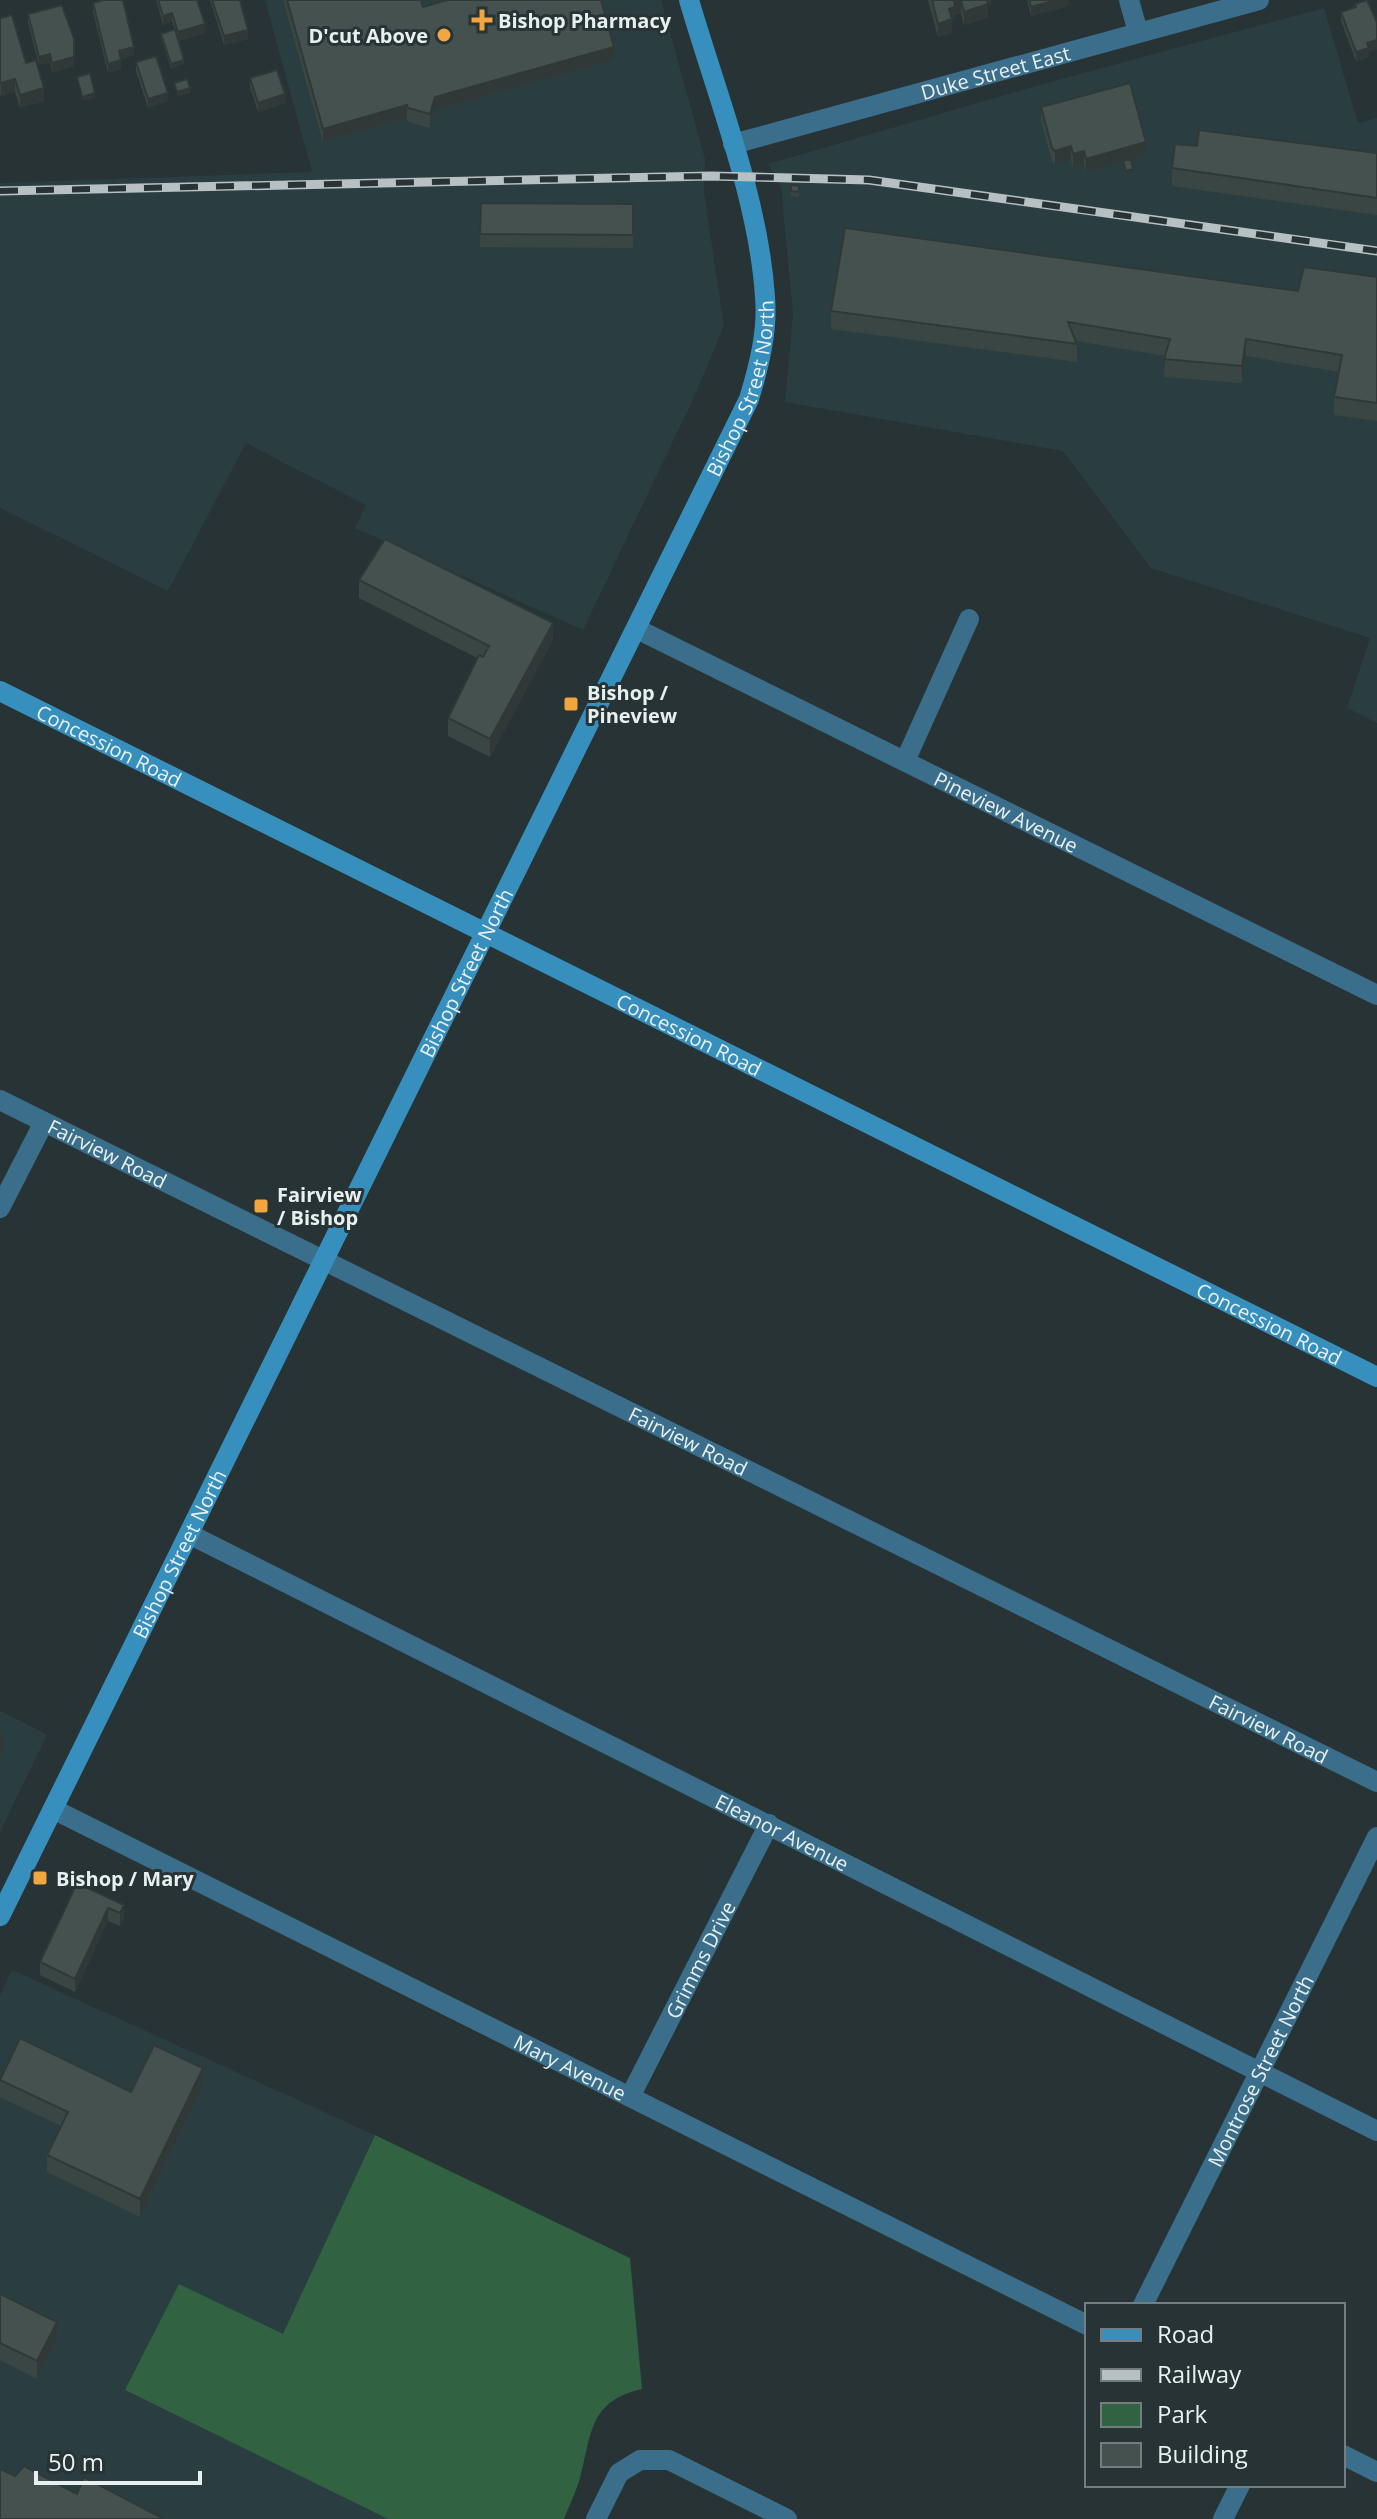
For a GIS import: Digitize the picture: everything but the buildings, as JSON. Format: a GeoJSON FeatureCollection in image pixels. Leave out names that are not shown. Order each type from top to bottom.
{"type":"FeatureCollection","features":[{"type":"Feature","properties":{"kind":"main road","name":"Bishop Street North"},"geometry":{"type":"LineString","coordinates":[[0,1916],[737,428],[760,361],[766,299],[762,268],[733,144],[689,0]]}},
{"type":"Feature","properties":{"kind":"main road","name":"Concession Road"},"geometry":{"type":"LineString","coordinates":[[0,691],[1377,1377]]}},
{"type":"Feature","properties":{"kind":"street"},"geometry":{"type":"LineString","coordinates":[[1129,0],[1138,32]]}},
{"type":"Feature","properties":{"kind":"street","name":"Duke Street East"},"geometry":{"type":"LineString","coordinates":[[733,144],[1259,0]]}},
{"type":"Feature","properties":{"kind":"street"},"geometry":{"type":"LineString","coordinates":[[906,759],[969,619]]}},
{"type":"Feature","properties":{"kind":"street","name":"Pineview Avenue"},"geometry":{"type":"LineString","coordinates":[[637,629],[906,759],[1377,995]]}},
{"type":"Feature","properties":{"kind":"street","name":"Fairview Road"},"geometry":{"type":"LineString","coordinates":[[0,1100],[1377,1782]]}},
{"type":"Feature","properties":{"kind":"street"},"geometry":{"type":"LineString","coordinates":[[0,1208],[44,1122]]}},
{"type":"Feature","properties":{"kind":"street","name":"Eleanor Avenue"},"geometry":{"type":"LineString","coordinates":[[189,1534],[1259,2069],[1377,2131]]}},
{"type":"Feature","properties":{"kind":"street","name":"Mary Avenue"},"geometry":{"type":"LineString","coordinates":[[53,1809],[1085,2324]]}},
{"type":"Feature","properties":{"kind":"street","name":"Grimms Drive"},"geometry":{"type":"LineString","coordinates":[[631,2095],[769,1824]]}},
{"type":"Feature","properties":{"kind":"street","name":"Montrose Street North"},"geometry":{"type":"LineString","coordinates":[[1144,2303],[1377,1837]]}},
{"type":"Feature","properties":{"kind":"street"},"geometry":{"type":"LineString","coordinates":[[1345,2456],[1377,2472]]}},
{"type":"Feature","properties":{"kind":"street"},"geometry":{"type":"LineString","coordinates":[[596,2519],[619,2473],[640,2460],[669,2460],[787,2519]]}},
{"type":"Feature","properties":{"kind":"street"},"geometry":{"type":"LineString","coordinates":[[1223,2519],[1239,2487]]}},
{"type":"Feature","properties":{"kind":"shaded area"},"geometry":{"type":"Polygon","coordinates":[[[265,0],[661,0],[705,159],[704,192],[724,326],[694,397],[583,630],[355,528],[366,505],[246,443],[168,591],[0,508],[0,183],[312,172],[265,0]]]}},
{"type":"Feature","properties":{"kind":"shaded area"},"geometry":{"type":"Polygon","coordinates":[[[1324,8],[1358,123],[1377,118],[1377,723],[1347,708],[1370,638],[1151,568],[1063,451],[785,402],[793,314],[781,187],[768,164],[1043,84],[1324,8]]]}},
{"type":"Feature","properties":{"kind":"shaded area"},"geometry":{"type":"Polygon","coordinates":[[[0,1711],[47,1735],[0,1832],[0,1711]]]}},
{"type":"Feature","properties":{"kind":"shaded area"},"geometry":{"type":"Polygon","coordinates":[[[12,1970],[375,2135],[283,2335],[125,2390],[388,2519],[0,2519],[0,1995],[12,1970]]]}},
{"type":"Feature","properties":{"kind":"green space"},"geometry":{"type":"Polygon","coordinates":[[[375,2135],[630,2258],[642,2389],[611,2402],[595,2422],[564,2519],[388,2519],[125,2390],[179,2284],[283,2334],[375,2135]]]}},
{"type":"Feature","properties":{"kind":"railway"},"geometry":{"type":"LineString","coordinates":[[0,191],[711,176],[869,180],[1377,251]]}},
{"type":"Feature","properties":{"kind":"place","name":"Bishop Pharmacy"},"geometry":{"type":"Point","coordinates":[482,20]}},
{"type":"Feature","properties":{"kind":"place","name":"D'cut Above"},"geometry":{"type":"Point","coordinates":[444,35]}},
{"type":"Feature","properties":{"kind":"place","name":"Bishop / Pineview"},"geometry":{"type":"Point","coordinates":[571,704]}},
{"type":"Feature","properties":{"kind":"place","name":"Fairview / Bishop"},"geometry":{"type":"Point","coordinates":[261,1206]}},
{"type":"Feature","properties":{"kind":"place","name":"Bishop / Mary"},"geometry":{"type":"Point","coordinates":[40,1878]}}]}
